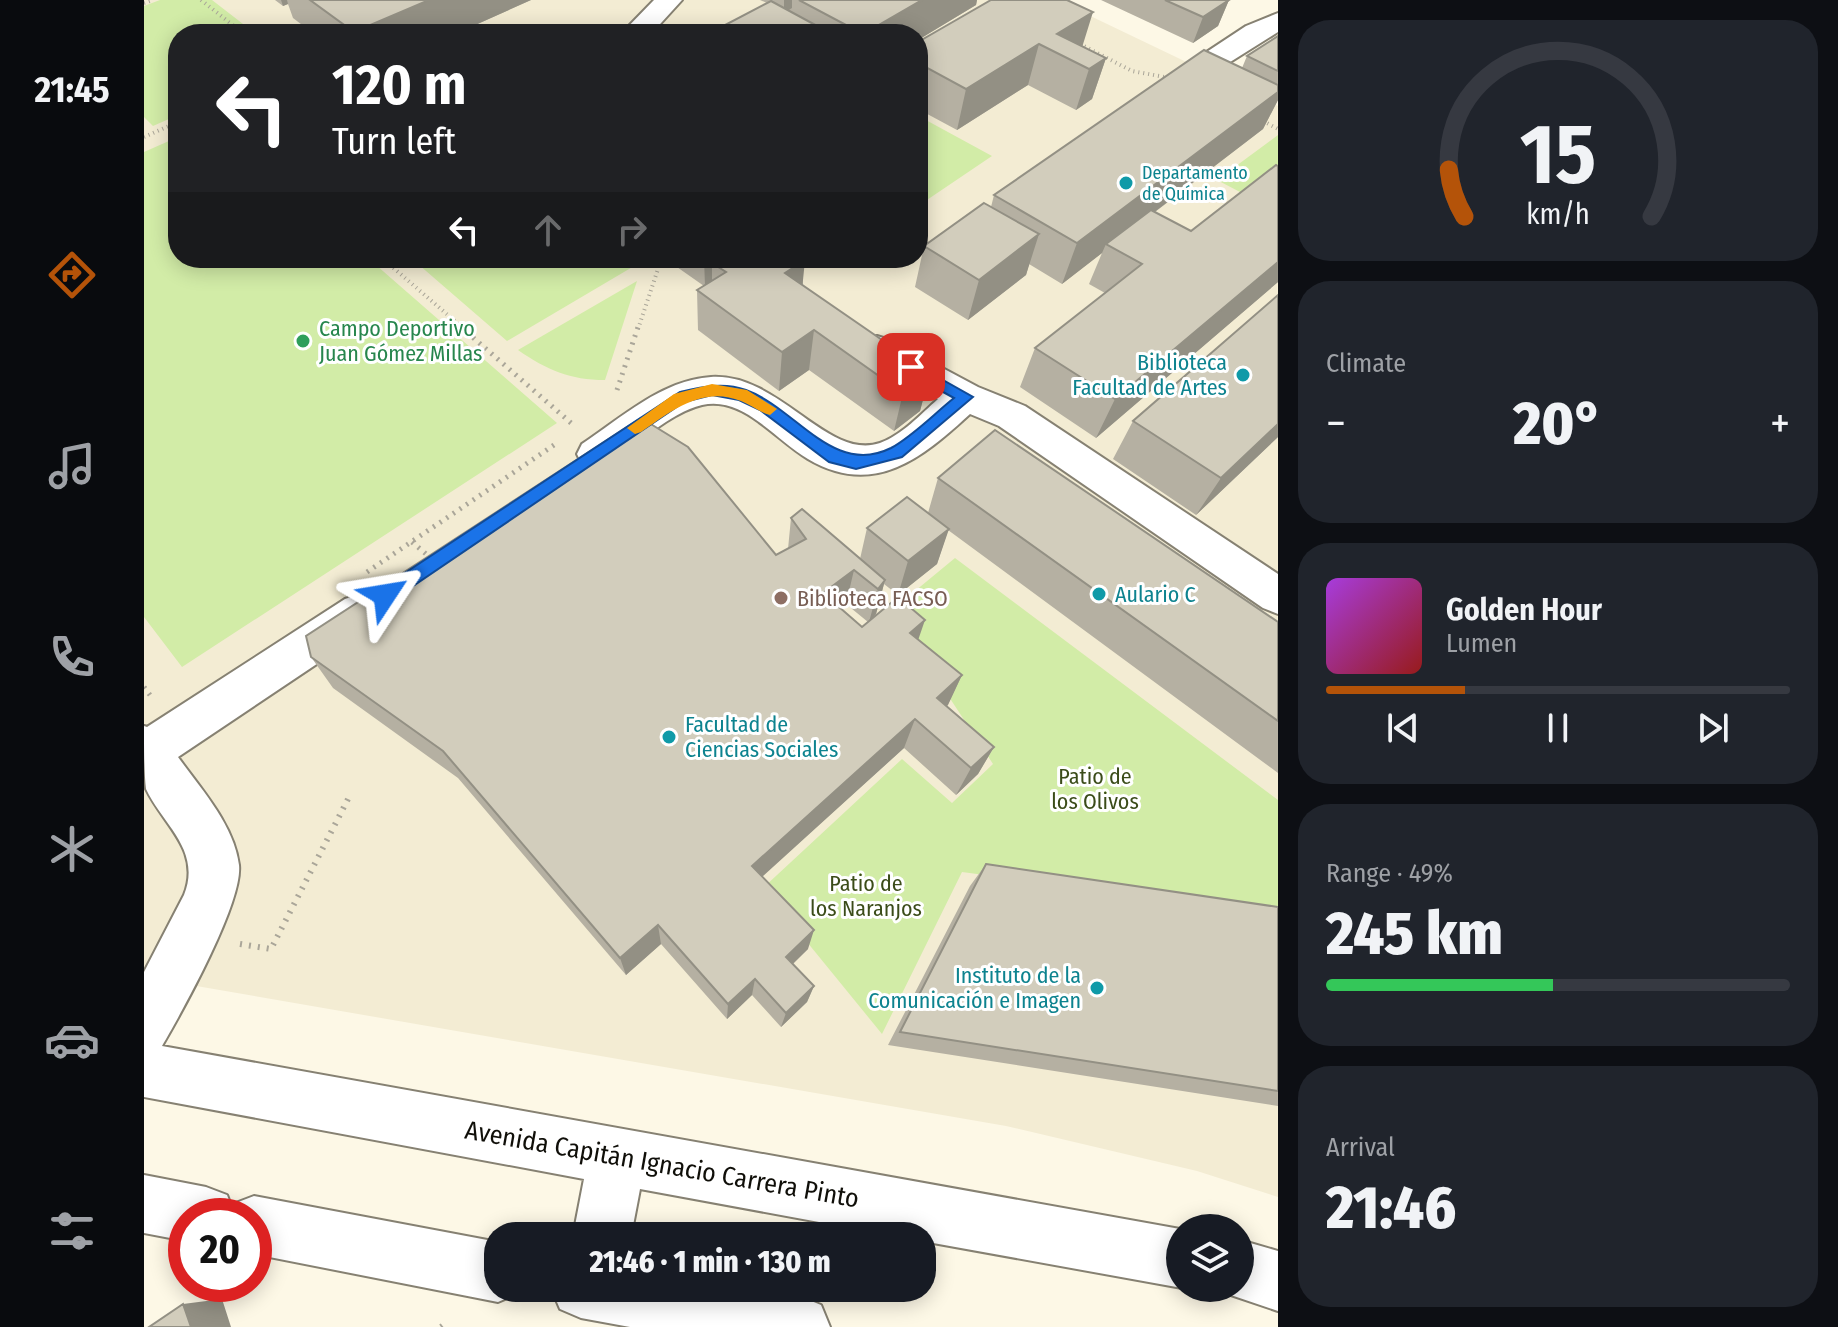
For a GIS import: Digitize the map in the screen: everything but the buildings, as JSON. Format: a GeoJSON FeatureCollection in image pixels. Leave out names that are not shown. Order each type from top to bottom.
{"type":"FeatureCollection","features":[{"type":"Feature","properties":{"kind":"street"},"geometry":{"type":"LineString","coordinates":[[645,24],[669,0]]}},
{"type":"Feature","properties":{"kind":"street"},"geometry":{"type":"LineString","coordinates":[[1273,0],[1278,7]]}},
{"type":"Feature","properties":{"kind":"street"},"geometry":{"type":"LineString","coordinates":[[1228,19],[1267,27]]}},
{"type":"Feature","properties":{"kind":"street"},"geometry":{"type":"LineString","coordinates":[[1209,63],[1267,27]]}},
{"type":"Feature","properties":{"kind":"street"},"geometry":{"type":"LineString","coordinates":[[842,329],[965,397],[1012,416],[1278,596]]}},
{"type":"Feature","properties":{"kind":"street"},"geometry":{"type":"LineString","coordinates":[[565,456],[680,398],[712,390],[742,394],[765,406],[834,458],[856,463],[896,452],[965,397]]}},
{"type":"Feature","properties":{"kind":"street"},"geometry":{"type":"LineString","coordinates":[[144,1027],[214,883],[214,862],[203,832],[146,750],[424,552]]}},
{"type":"Feature","properties":{"kind":"street","name":"Avenida Capitán Ignacio Carrera Pinto"},"geometry":{"type":"LineString","coordinates":[[144,1070],[1166,1256]]}},
{"type":"Feature","properties":{"kind":"street"},"geometry":{"type":"LineString","coordinates":[[603,1222],[617,1156]]}},
{"type":"Feature","properties":{"kind":"street"},"geometry":{"type":"LineString","coordinates":[[144,1204],[168,1209]]}},
{"type":"Feature","properties":{"kind":"street"},"geometry":{"type":"LineString","coordinates":[[272,1228],[484,1269]]}},
{"type":"Feature","properties":{"kind":"street"},"geometry":{"type":"LineString","coordinates":[[1254,1274],[1278,1281]]}},
{"type":"Feature","properties":{"kind":"street"},"geometry":{"type":"LineString","coordinates":[[672,1302],[799,1327]]}},
{"type":"Feature","properties":{"kind":"path"},"geometry":{"type":"LineString","coordinates":[[144,3],[153,0]]}},
{"type":"Feature","properties":{"kind":"path"},"geometry":{"type":"LineString","coordinates":[[201,0],[231,24]]}},
{"type":"Feature","properties":{"kind":"path"},"geometry":{"type":"LineString","coordinates":[[1077,42],[1132,71],[1181,82]]}},
{"type":"Feature","properties":{"kind":"path"},"geometry":{"type":"LineString","coordinates":[[1256,118],[1278,129]]}},
{"type":"Feature","properties":{"kind":"path"},"geometry":{"type":"LineString","coordinates":[[144,137],[168,126]]}},
{"type":"Feature","properties":{"kind":"path"},"geometry":{"type":"LineString","coordinates":[[393,268],[577,429]]}},
{"type":"Feature","properties":{"kind":"path"},"geometry":{"type":"LineString","coordinates":[[611,400],[619,387],[658,268]]}},
{"type":"Feature","properties":{"kind":"path"},"geometry":{"type":"LineString","coordinates":[[359,578],[424,552],[565,456]]}},
{"type":"Feature","properties":{"kind":"path"},"geometry":{"type":"LineString","coordinates":[[190,937],[271,949],[349,797]]}},
{"type":"Feature","properties":{"kind":"shaded area"},"geometry":{"type":"Polygon","coordinates":[[[144,0],[1057,0],[1278,106],[1278,1197],[1197,1171],[1006,1126],[144,977],[144,0]]]}},
{"type":"Feature","properties":{"kind":"green space"},"geometry":{"type":"Polygon","coordinates":[[[160,0],[212,0],[243,24],[168,24],[168,119],[153,126],[144,117],[144,6],[160,0]]]}},
{"type":"Feature","properties":{"kind":"green space"},"geometry":{"type":"Polygon","coordinates":[[[928,121],[992,156],[928,199],[928,121]]]}},
{"type":"Feature","properties":{"kind":"green space"},"geometry":{"type":"Polygon","coordinates":[[[1278,135],[1278,212],[1217,180],[1278,135]]]}},
{"type":"Feature","properties":{"kind":"green space","name":"Campo Deportivo Juan Gómez Millas"},"geometry":{"type":"Polygon","coordinates":[[[168,141],[168,268],[379,268],[557,423],[182,667],[144,617],[144,152],[168,141]]]}},
{"type":"Feature","properties":{"kind":"green space"},"geometry":{"type":"Polygon","coordinates":[[[423,268],[631,268],[507,341],[423,268]]]}},
{"type":"Feature","properties":{"kind":"green space"},"geometry":{"type":"Polygon","coordinates":[[[637,281],[605,380],[559,372],[518,350],[637,281]]]}},
{"type":"Feature","properties":{"kind":"green space","name":"Patio de los Olivos"},"geometry":{"type":"Polygon","coordinates":[[[955,558],[1278,800],[1278,915],[962,872],[882,1034],[763,888],[902,759],[952,803],[993,764],[892,610],[955,558]]]}},
{"type":"Feature","properties":{"kind":"slow traffic"},"geometry":{"type":"LineString","coordinates":[[635,428],[680,398],[712,390],[742,394],[770,409]]}},
{"type":"Feature","properties":{"kind":"place","name":"Departamento de Química"},"geometry":{"type":"Point","coordinates":[1126,183]}},
{"type":"Feature","properties":{"kind":"place","name":"Campo Deportivo Juan Gómez Millas"},"geometry":{"type":"Point","coordinates":[303,341]}},
{"type":"Feature","properties":{"kind":"place","name":"Biblioteca Facultad de Artes"},"geometry":{"type":"Point","coordinates":[1243,375]}},
{"type":"Feature","properties":{"kind":"place","name":"Aulario C"},"geometry":{"type":"Point","coordinates":[1099,594]}},
{"type":"Feature","properties":{"kind":"place","name":"Biblioteca FACSO"},"geometry":{"type":"Point","coordinates":[781,598]}},
{"type":"Feature","properties":{"kind":"place","name":"Facultad de Ciencias Sociales"},"geometry":{"type":"Point","coordinates":[669,737]}},
{"type":"Feature","properties":{"kind":"place","name":"Instituto de la Comunicación e Imagen"},"geometry":{"type":"Point","coordinates":[1097,988]}},
{"type":"Feature","properties":{"kind":"route"},"geometry":{"type":"LineString","coordinates":[[385,595],[680,398],[712,390],[742,394],[765,406],[834,458],[856,463],[896,452],[965,397],[911,367]]}},
{"type":"Feature","properties":{"kind":"park label","name":"Patio de los Naranjos"},"geometry":{"type":"Point","coordinates":[866,896]}}]}
